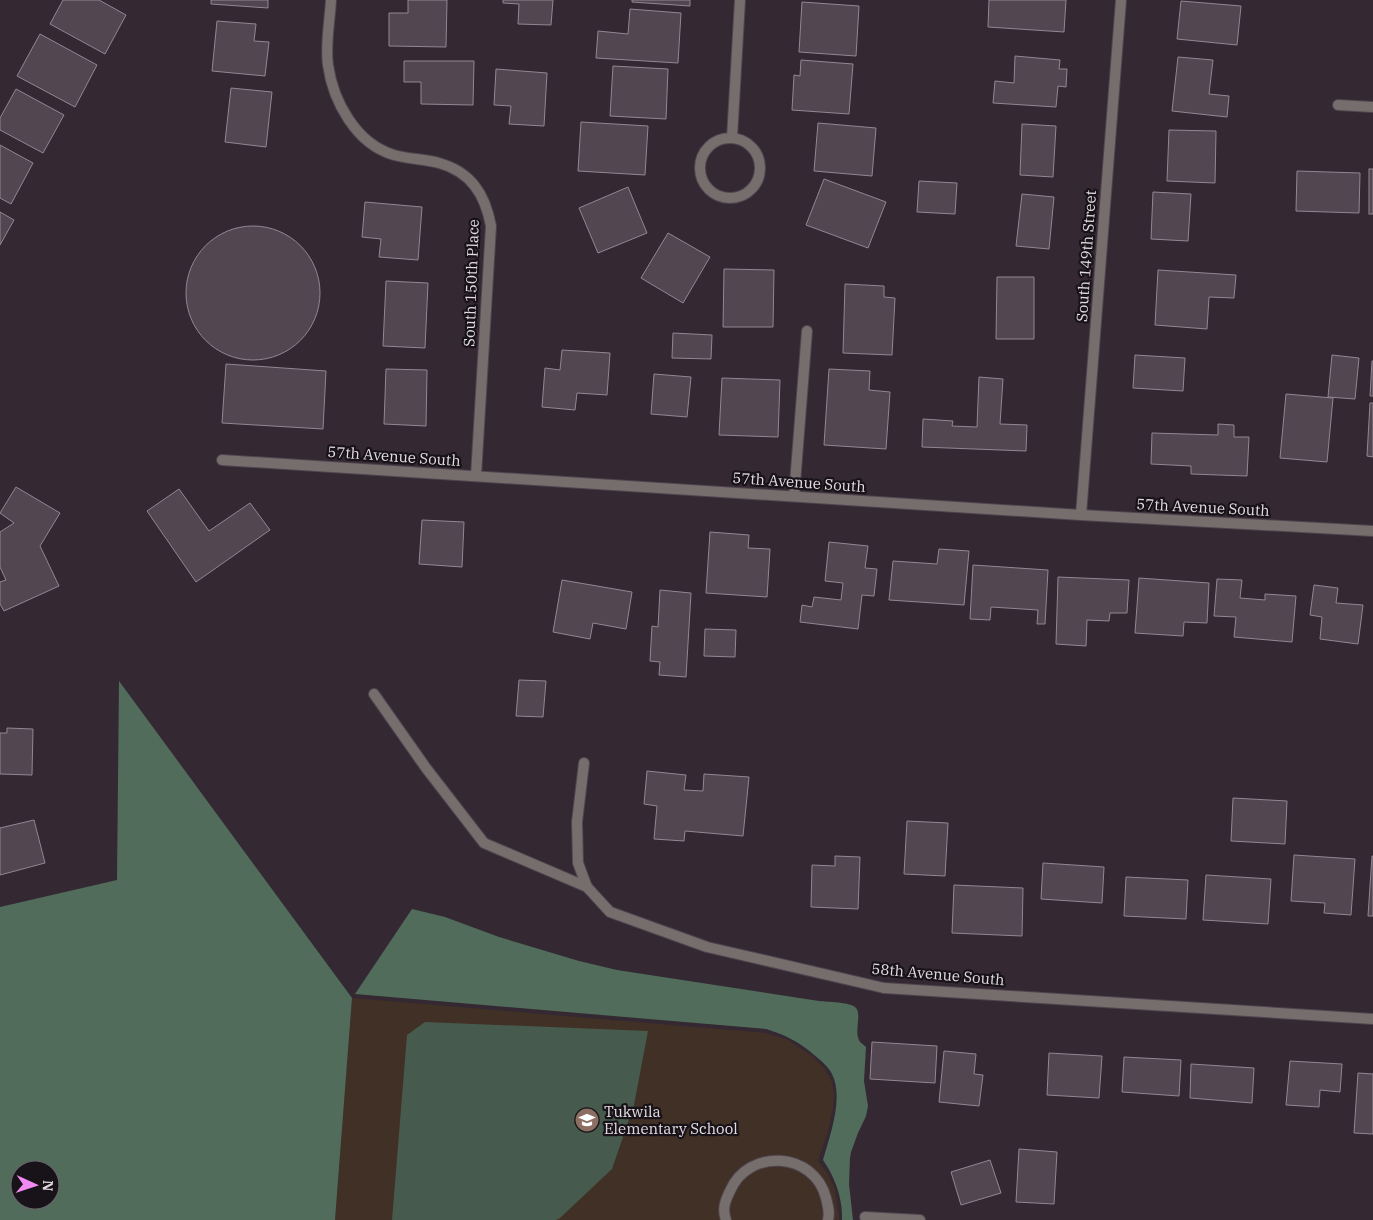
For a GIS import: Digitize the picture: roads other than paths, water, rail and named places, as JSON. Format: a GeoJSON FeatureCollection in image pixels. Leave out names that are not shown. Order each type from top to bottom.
{"type":"FeatureCollection","features":[{"type":"Feature","properties":{"kind":"street","name":"South 150th Place"},"geometry":{"type":"LineString","coordinates":[[331,0],[328,64],[334,91],[346,116],[360,134],[377,148],[394,155],[439,163],[459,171],[473,182],[488,210],[491,226],[476,476]]}},
{"type":"Feature","properties":{"kind":"street"},"geometry":{"type":"LineString","coordinates":[[732,138],[740,0]]}},
{"type":"Feature","properties":{"kind":"street","name":"South 149th Street"},"geometry":{"type":"LineString","coordinates":[[1081,515],[1121,0]]}},
{"type":"Feature","properties":{"kind":"street"},"geometry":{"type":"LineString","coordinates":[[1338,105],[1373,106]]}},
{"type":"Feature","properties":{"kind":"street"},"geometry":{"type":"LineString","coordinates":[[732,138],[744,141],[753,148],[759,158],[760,170],[757,181],[750,190],[740,196],[728,198],[717,195],[708,188],[702,178],[700,166],[703,155],[710,145],[720,139],[732,138]]}},
{"type":"Feature","properties":{"kind":"street"},"geometry":{"type":"LineString","coordinates":[[794,496],[808,331]]}},
{"type":"Feature","properties":{"kind":"street","name":"57th Avenue South"},"geometry":{"type":"LineString","coordinates":[[222,460],[1081,515],[1373,531]]}},
{"type":"Feature","properties":{"kind":"street"},"geometry":{"type":"LineString","coordinates":[[374,694],[426,768],[484,843],[587,887]]}},
{"type":"Feature","properties":{"kind":"street","name":"58th Avenue South"},"geometry":{"type":"LineString","coordinates":[[584,763],[577,822],[578,863],[587,887],[610,912],[707,947],[884,988],[1373,1019]]}},
{"type":"Feature","properties":{"kind":"street"},"geometry":{"type":"LineString","coordinates":[[726,1220],[724,1204],[732,1184],[744,1171],[763,1162],[777,1160],[800,1165],[819,1181],[826,1195],[830,1213],[828,1220]]}},
{"type":"Feature","properties":{"kind":"street"},"geometry":{"type":"LineString","coordinates":[[865,1217],[920,1220]]}},
{"type":"Feature","properties":{"kind":"place","name":"Tukwila Elementary School"},"geometry":{"type":"Point","coordinates":[587,1120]}}]}
